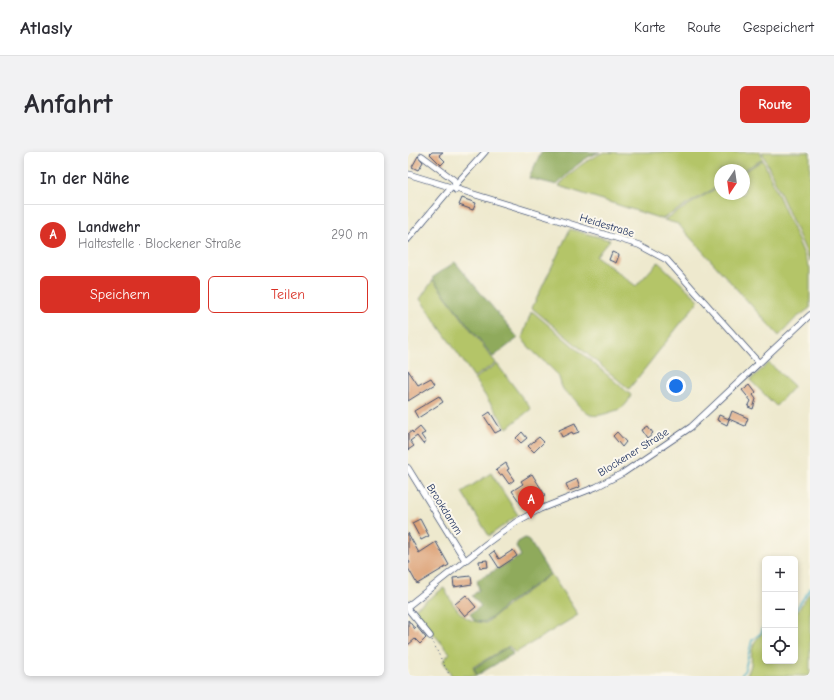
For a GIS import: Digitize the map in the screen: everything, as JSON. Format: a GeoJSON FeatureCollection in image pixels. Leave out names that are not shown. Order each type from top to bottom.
{"type":"FeatureCollection","features":[{"type":"Feature","properties":{"kind":"street"},"geometry":{"type":"LineString","coordinates":[[408,239],[485,152]]}},
{"type":"Feature","properties":{"kind":"street"},"geometry":{"type":"LineString","coordinates":[[422,156],[452,177],[454,180],[454,187]]}},
{"type":"Feature","properties":{"kind":"street","name":"Heidestraße"},"geometry":{"type":"LineString","coordinates":[[408,174],[639,245],[660,255],[667,260],[759,363]]}},
{"type":"Feature","properties":{"kind":"street","name":"Blockener Straße"},"geometry":{"type":"LineString","coordinates":[[408,606],[465,560],[503,531],[523,518],[553,503],[605,483],[623,473],[654,453],[701,419],[810,315]]}},
{"type":"Feature","properties":{"kind":"street","name":"Brookdamm"},"geometry":{"type":"LineString","coordinates":[[408,468],[465,560]]}},
{"type":"Feature","properties":{"kind":"street"},"geometry":{"type":"LineString","coordinates":[[408,610],[430,636]]}},
{"type":"Feature","properties":{"kind":"path"},"geometry":{"type":"LineString","coordinates":[[430,636],[438,655],[449,674]]}},
{"type":"Feature","properties":{"kind":"green space"},"geometry":{"type":"Polygon","coordinates":[[[541,152],[600,152],[582,161],[557,185],[529,178],[541,152]]]}},
{"type":"Feature","properties":{"kind":"green space"},"geometry":{"type":"Polygon","coordinates":[[[604,152],[760,152],[763,159],[750,167],[750,164],[714,164],[714,189],[662,219],[559,186],[579,166],[604,152]]]}},
{"type":"Feature","properties":{"kind":"green space"},"geometry":{"type":"Polygon","coordinates":[[[762,152],[810,152],[810,261],[762,152]]]}},
{"type":"Feature","properties":{"kind":"green space"},"geometry":{"type":"Polygon","coordinates":[[[763,160],[810,268],[810,308],[795,319],[779,336],[678,224],[664,220],[714,190],[714,200],[750,200],[750,168],[763,160]]]}},
{"type":"Feature","properties":{"kind":"green space"},"geometry":{"type":"Polygon","coordinates":[[[570,229],[610,240],[596,256],[636,286],[658,262],[699,300],[629,389],[532,308],[570,229]]]}},
{"type":"Feature","properties":{"kind":"green space"},"geometry":{"type":"Polygon","coordinates":[[[455,262],[518,338],[493,357],[432,278],[455,262]]]}},
{"type":"Feature","properties":{"kind":"green space"},"geometry":{"type":"Polygon","coordinates":[[[433,280],[496,363],[474,377],[420,299],[433,280]]]}},
{"type":"Feature","properties":{"kind":"green space"},"geometry":{"type":"Polygon","coordinates":[[[531,312],[533,312],[631,395],[628,402],[618,410],[604,414],[590,415],[583,410],[563,389],[556,373],[530,348],[522,338],[531,312]]]}},
{"type":"Feature","properties":{"kind":"green space"},"geometry":{"type":"Polygon","coordinates":[[[769,363],[794,386],[776,406],[750,380],[769,363]]]}},
{"type":"Feature","properties":{"kind":"green space"},"geometry":{"type":"Polygon","coordinates":[[[497,364],[531,409],[507,428],[474,379],[497,364]]]}},
{"type":"Feature","properties":{"kind":"green space"},"geometry":{"type":"Polygon","coordinates":[[[491,473],[518,515],[489,536],[462,492],[491,473]]]}},
{"type":"Feature","properties":{"kind":"green space"},"geometry":{"type":"Polygon","coordinates":[[[525,538],[529,540],[550,574],[507,604],[485,622],[475,621],[470,614],[481,606],[472,596],[479,590],[477,580],[521,556],[516,546],[518,542],[525,538]]]}},
{"type":"Feature","properties":{"kind":"green space"},"geometry":{"type":"Polygon","coordinates":[[[551,574],[578,615],[515,653],[509,646],[473,667],[475,676],[452,676],[443,661],[450,653],[413,610],[444,588],[460,613],[471,620],[486,623],[551,574]]]}},
{"type":"Feature","properties":{"kind":"green space"},"geometry":{"type":"Polygon","coordinates":[[[810,592],[810,676],[746,676],[751,664],[753,646],[755,641],[762,633],[762,664],[798,664],[798,610],[810,592]]]}},
{"type":"Feature","properties":{"kind":"green space"},"geometry":{"type":"Polygon","coordinates":[[[508,647],[513,654],[477,675],[474,668],[508,647]]]}},
{"type":"Feature","properties":{"kind":"building"},"geometry":{"type":"Polygon","coordinates":[[[432,152],[443,152],[439,155],[445,161],[441,165],[430,154],[432,152]]]}},
{"type":"Feature","properties":{"kind":"building"},"geometry":{"type":"Polygon","coordinates":[[[418,156],[423,162],[418,170],[412,167],[418,156]]]}},
{"type":"Feature","properties":{"kind":"building"},"geometry":{"type":"Polygon","coordinates":[[[462,198],[476,203],[473,210],[459,205],[462,198]]]}},
{"type":"Feature","properties":{"kind":"building"},"geometry":{"type":"Polygon","coordinates":[[[612,252],[619,255],[616,263],[609,260],[612,252]]]}},
{"type":"Feature","properties":{"kind":"building"},"geometry":{"type":"Polygon","coordinates":[[[408,370],[418,385],[431,378],[435,384],[408,401],[408,370]]]}},
{"type":"Feature","properties":{"kind":"building"},"geometry":{"type":"Polygon","coordinates":[[[750,384],[756,392],[753,395],[756,399],[753,409],[748,407],[751,401],[742,390],[750,384]]]}},
{"type":"Feature","properties":{"kind":"building"},"geometry":{"type":"Polygon","coordinates":[[[439,396],[443,402],[418,418],[414,411],[439,396]]]}},
{"type":"Feature","properties":{"kind":"building"},"geometry":{"type":"Polygon","coordinates":[[[732,411],[748,418],[745,426],[729,419],[732,411]]]}},
{"type":"Feature","properties":{"kind":"building"},"geometry":{"type":"Polygon","coordinates":[[[490,412],[501,430],[495,433],[484,416],[490,412]]]}},
{"type":"Feature","properties":{"kind":"building"},"geometry":{"type":"Polygon","coordinates":[[[719,415],[729,419],[727,425],[717,420],[719,415]]]}},
{"type":"Feature","properties":{"kind":"building"},"geometry":{"type":"Polygon","coordinates":[[[575,423],[579,432],[573,434],[572,432],[562,437],[559,430],[575,423]]]}},
{"type":"Feature","properties":{"kind":"building"},"geometry":{"type":"Polygon","coordinates":[[[648,426],[653,433],[647,438],[642,430],[648,426]]]}},
{"type":"Feature","properties":{"kind":"building"},"geometry":{"type":"Polygon","coordinates":[[[420,427],[425,433],[421,435],[426,442],[423,444],[417,436],[410,441],[414,446],[408,450],[408,434],[412,431],[413,433],[420,427]]]}},
{"type":"Feature","properties":{"kind":"building"},"geometry":{"type":"Polygon","coordinates":[[[522,432],[527,438],[521,443],[516,438],[522,432]]]}},
{"type":"Feature","properties":{"kind":"building"},"geometry":{"type":"Polygon","coordinates":[[[617,432],[626,442],[622,447],[613,436],[617,432]]]}},
{"type":"Feature","properties":{"kind":"building"},"geometry":{"type":"Polygon","coordinates":[[[539,437],[544,442],[534,452],[528,446],[539,437]]]}},
{"type":"Feature","properties":{"kind":"building"},"geometry":{"type":"Polygon","coordinates":[[[506,463],[509,469],[507,470],[514,480],[509,484],[502,474],[500,475],[496,470],[506,463]]]}},
{"type":"Feature","properties":{"kind":"building"},"geometry":{"type":"Polygon","coordinates":[[[532,474],[545,495],[534,501],[531,497],[521,504],[512,491],[523,484],[521,481],[532,474]]]}},
{"type":"Feature","properties":{"kind":"building"},"geometry":{"type":"Polygon","coordinates":[[[577,479],[580,487],[569,491],[566,484],[577,479]]]}},
{"type":"Feature","properties":{"kind":"building"},"geometry":{"type":"Polygon","coordinates":[[[420,519],[429,536],[421,540],[412,523],[420,519]]]}},
{"type":"Feature","properties":{"kind":"building"},"geometry":{"type":"Polygon","coordinates":[[[408,533],[419,553],[436,542],[449,565],[417,584],[408,568],[408,564],[410,563],[408,559],[408,533]]]}},
{"type":"Feature","properties":{"kind":"building"},"geometry":{"type":"Polygon","coordinates":[[[513,550],[517,556],[499,568],[490,554],[494,551],[499,559],[513,550]]]}},
{"type":"Feature","properties":{"kind":"building"},"geometry":{"type":"Polygon","coordinates":[[[487,560],[488,567],[480,568],[479,561],[487,560]]]}},
{"type":"Feature","properties":{"kind":"building"},"geometry":{"type":"Polygon","coordinates":[[[471,576],[472,584],[454,587],[453,578],[471,576]]]}},
{"type":"Feature","properties":{"kind":"building"},"geometry":{"type":"Polygon","coordinates":[[[466,595],[476,607],[465,616],[455,604],[466,595]]]}},
{"type":"Feature","properties":{"kind":"building"},"geometry":{"type":"Polygon","coordinates":[[[408,620],[415,629],[417,627],[426,638],[420,644],[415,639],[408,645],[408,620]]]}},
{"type":"Feature","properties":{"kind":"waterway"},"geometry":{"type":"LineString","coordinates":[[798,606],[810,588]]}},
{"type":"Feature","properties":{"kind":"waterway"},"geometry":{"type":"LineString","coordinates":[[741,676],[745,669],[752,640],[761,633],[763,628]]}},
{"type":"Feature","properties":{"kind":"place","name":"Landwehr"},"geometry":{"type":"Point","coordinates":[531,519]}}]}
